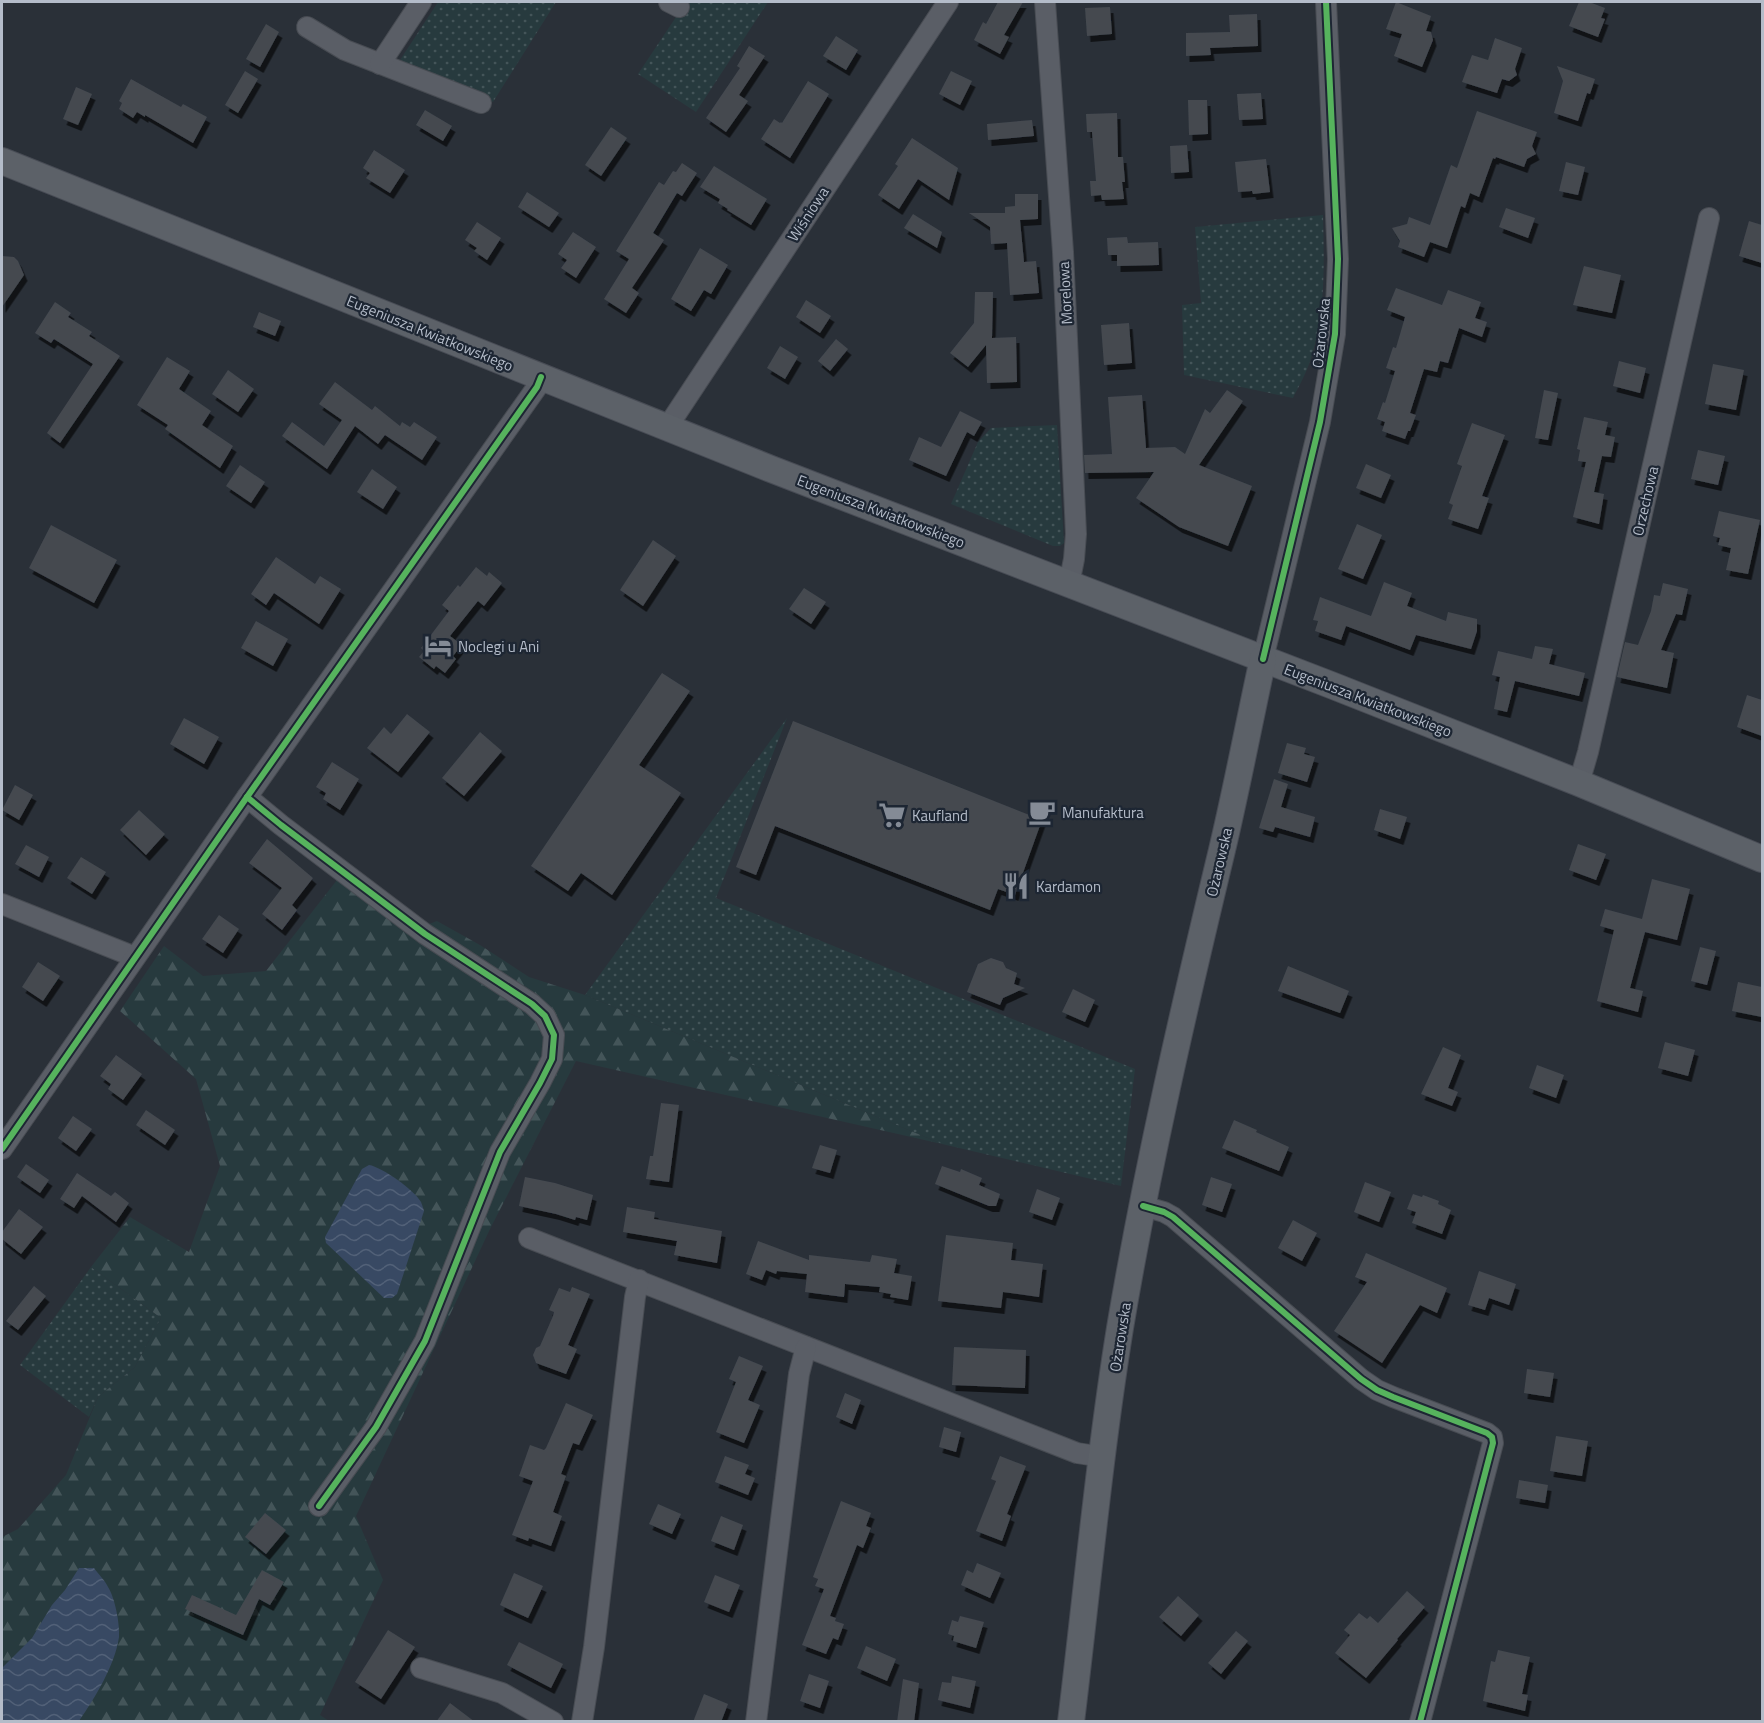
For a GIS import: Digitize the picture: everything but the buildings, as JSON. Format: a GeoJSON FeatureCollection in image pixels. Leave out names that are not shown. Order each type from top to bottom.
{"type":"FeatureCollection","features":[{"type":"Feature","properties":{"kind":"main road","name":"Eugeniusza Kwiatkowskiego"},"geometry":{"type":"LineString","coordinates":[[2,161],[814,486],[1579,783],[1762,859]]}},
{"type":"Feature","properties":{"kind":"main road","name":"Ożarowska"},"geometry":{"type":"LineString","coordinates":[[1071,1722],[1120,1329],[1187,993],[1222,849],[1263,659]]}},
{"type":"Feature","properties":{"kind":"street"},"geometry":{"type":"LineString","coordinates":[[380,64],[421,2]]}},
{"type":"Feature","properties":{"kind":"street","name":"Wiśniowa"},"geometry":{"type":"LineString","coordinates":[[669,428],[674,417],[948,2]]}},
{"type":"Feature","properties":{"kind":"street","name":"Morelowa"},"geometry":{"type":"LineString","coordinates":[[1045,2],[1063,252],[1075,522],[1074,558],[1069,584]]}},
{"type":"Feature","properties":{"kind":"street","name":"Ożarowska"},"geometry":{"type":"LineString","coordinates":[[1263,659],[1320,422],[1335,334],[1338,259],[1326,2]]}},
{"type":"Feature","properties":{"kind":"street"},"geometry":{"type":"LineString","coordinates":[[306,27],[345,50],[481,103]]}},
{"type":"Feature","properties":{"kind":"street","name":"Orzechowa"},"geometry":{"type":"LineString","coordinates":[[1579,783],[1588,752],[1709,218]]}},
{"type":"Feature","properties":{"kind":"street"},"geometry":{"type":"LineString","coordinates":[[2,1149],[542,377]]}},
{"type":"Feature","properties":{"kind":"street"},"geometry":{"type":"LineString","coordinates":[[247,797],[425,934],[532,1004],[545,1016],[554,1035],[552,1059],[500,1152],[425,1341],[376,1427],[319,1506]]}},
{"type":"Feature","properties":{"kind":"street"},"geometry":{"type":"LineString","coordinates":[[2,904],[135,957]]}},
{"type":"Feature","properties":{"kind":"street"},"geometry":{"type":"LineString","coordinates":[[1143,1206],[1173,1217],[1369,1385],[1492,1437],[1493,1443],[1420,1722]]}},
{"type":"Feature","properties":{"kind":"street"},"geometry":{"type":"LineString","coordinates":[[529,1238],[1077,1454],[1103,1457]]}},
{"type":"Feature","properties":{"kind":"street"},"geometry":{"type":"LineString","coordinates":[[582,1722],[594,1647],[635,1297],[639,1280]]}},
{"type":"Feature","properties":{"kind":"street"},"geometry":{"type":"LineString","coordinates":[[756,1722],[799,1374],[806,1347]]}},
{"type":"Feature","properties":{"kind":"street"},"geometry":{"type":"LineString","coordinates":[[421,1668],[502,1693],[542,1719]]}},
{"type":"Feature","properties":{"kind":"green space"},"geometry":{"type":"Polygon","coordinates":[[[438,2],[556,2],[493,102],[400,60],[438,2]]]}},
{"type":"Feature","properties":{"kind":"green space"},"geometry":{"type":"Polygon","coordinates":[[[686,2],[768,2],[696,112],[638,74],[686,2]]]}},
{"type":"Feature","properties":{"kind":"green space"},"geometry":{"type":"Polygon","coordinates":[[[1323,215],[1323,285],[1320,320],[1310,361],[1293,398],[1184,375],[1182,305],[1201,303],[1195,227],[1323,215]]]}},
{"type":"Feature","properties":{"kind":"green space"},"geometry":{"type":"Polygon","coordinates":[[[1057,425],[1064,543],[1060,546],[1053,546],[951,504],[978,442],[991,428],[1057,425]]]}},
{"type":"Feature","properties":{"kind":"green space"},"geometry":{"type":"Polygon","coordinates":[[[787,718],[716,898],[1135,1069],[1121,1186],[942,1144],[585,995],[787,718]]]}},
{"type":"Feature","properties":{"kind":"green space"},"geometry":{"type":"Polygon","coordinates":[[[337,880],[407,932],[437,921],[480,945],[529,977],[585,995],[942,1144],[576,1061],[490,1229],[356,1516],[383,1580],[320,1715],[329,1721],[2,1721],[2,1537],[18,1529],[66,1475],[98,1397],[135,1367],[161,1318],[91,1267],[130,1217],[189,1252],[220,1166],[196,1079],[120,1011],[164,946],[203,976],[266,971],[337,880]]]}},
{"type":"Feature","properties":{"kind":"green space"},"geometry":{"type":"Polygon","coordinates":[[[91,1267],[161,1318],[135,1367],[98,1397],[89,1417],[20,1365],[91,1267]]]}},
{"type":"Feature","properties":{"kind":"water"},"geometry":{"type":"Polygon","coordinates":[[[369,1165],[389,1174],[405,1186],[421,1202],[424,1211],[397,1294],[392,1298],[384,1298],[326,1243],[325,1237],[362,1169],[369,1165]]]}},
{"type":"Feature","properties":{"kind":"water"},"geometry":{"type":"Polygon","coordinates":[[[79,1568],[94,1568],[107,1584],[116,1611],[119,1637],[104,1681],[79,1721],[2,1721],[2,1668],[32,1638],[79,1568]]]}},
{"type":"Feature","properties":{"kind":"cycle path"},"geometry":{"type":"LineString","coordinates":[[1263,659],[1320,422],[1335,334],[1338,259],[1326,2]]}},
{"type":"Feature","properties":{"kind":"cycle path"},"geometry":{"type":"LineString","coordinates":[[2,1149],[537,387],[541,377]]}},
{"type":"Feature","properties":{"kind":"cycle path"},"geometry":{"type":"LineString","coordinates":[[247,797],[425,934],[532,1004],[545,1016],[554,1035],[552,1059],[500,1152],[425,1341],[376,1427],[319,1506]]}},
{"type":"Feature","properties":{"kind":"cycle path"},"geometry":{"type":"LineString","coordinates":[[1143,1206],[1173,1217],[1361,1379],[1377,1390],[1487,1433],[1492,1437],[1493,1443],[1420,1722]]}},
{"type":"Feature","properties":{"kind":"place","name":"Noclegi u Ani"},"geometry":{"type":"Point","coordinates":[438,646]}},
{"type":"Feature","properties":{"kind":"place","name":"Manufaktura"},"geometry":{"type":"Point","coordinates":[1042,812]}},
{"type":"Feature","properties":{"kind":"place","name":"Kaufland"},"geometry":{"type":"Point","coordinates":[892,815]}},
{"type":"Feature","properties":{"kind":"place","name":"Kardamon"},"geometry":{"type":"Point","coordinates":[1016,886]}}]}
